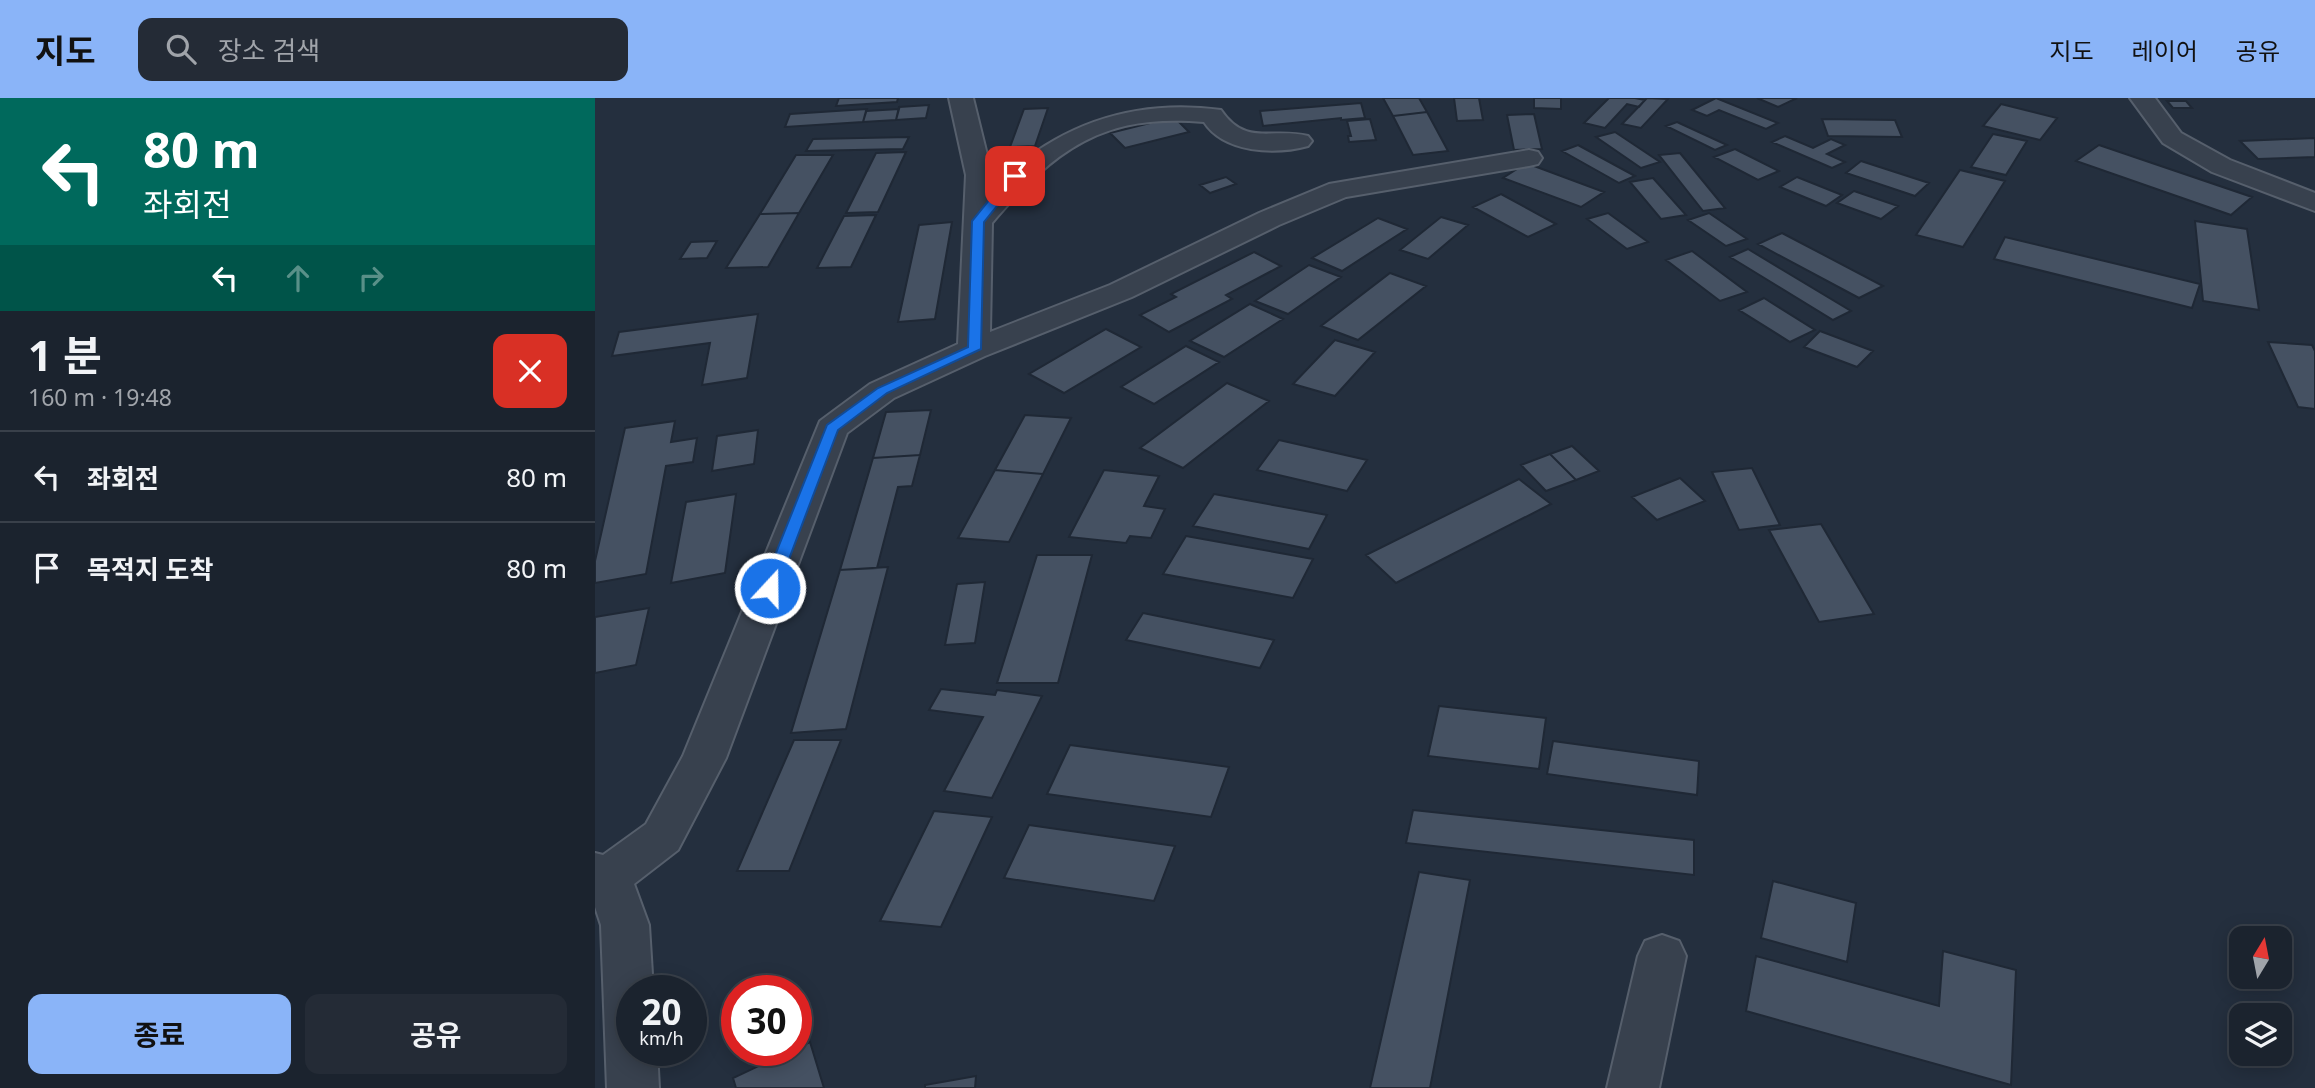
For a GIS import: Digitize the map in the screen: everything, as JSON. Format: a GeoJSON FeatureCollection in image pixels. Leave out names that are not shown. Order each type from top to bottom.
{"type":"FeatureCollection","features":[{"type":"Feature","properties":{"kind":"street"},"geometry":{"type":"LineString","coordinates":[[961,98],[979,174],[974,349]]}},
{"type":"Feature","properties":{"kind":"street"},"geometry":{"type":"LineString","coordinates":[[2142,98],[2172,138],[2221,166],[2315,203]]}},
{"type":"Feature","properties":{"kind":"street"},"geometry":{"type":"LineString","coordinates":[[978,221],[1015,176],[1054,142],[1077,127],[1108,114],[1127,110],[1190,109],[1212,115],[1217,128],[1243,141],[1299,141]]}},
{"type":"Feature","properties":{"kind":"street"},"geometry":{"type":"LineString","coordinates":[[633,1088],[625,925],[602,874],[662,837],[704,758],[832,428],[882,391],[974,349],[1121,291],[1269,219],[1339,190],[1529,158]]}},
{"type":"Feature","properties":{"kind":"street"},"geometry":{"type":"LineString","coordinates":[[1633,1088],[1662,956]]}},
{"type":"Feature","properties":{"kind":"building"},"geometry":{"type":"Polygon","coordinates":[[[839,98],[898,98],[897,102],[836,106],[839,98]]]}},
{"type":"Feature","properties":{"kind":"building"},"geometry":{"type":"Polygon","coordinates":[[[1383,98],[1419,98],[1427,112],[1393,116],[1383,98]]]}},
{"type":"Feature","properties":{"kind":"building"},"geometry":{"type":"Polygon","coordinates":[[[1454,98],[1479,98],[1483,120],[1457,121],[1454,98]]]}},
{"type":"Feature","properties":{"kind":"building"},"geometry":{"type":"Polygon","coordinates":[[[1534,98],[1561,98],[1561,109],[1534,108],[1534,98]]]}},
{"type":"Feature","properties":{"kind":"building"},"geometry":{"type":"Polygon","coordinates":[[[1609,98],[1645,100],[1639,107],[1627,104],[1605,128],[1584,123],[1609,98]]]}},
{"type":"Feature","properties":{"kind":"building"},"geometry":{"type":"Polygon","coordinates":[[[1647,98],[1668,99],[1641,128],[1622,124],[1647,98]]]}},
{"type":"Feature","properties":{"kind":"building"},"geometry":{"type":"Polygon","coordinates":[[[1716,98],[1778,123],[1766,129],[1719,110],[1707,116],[1692,110],[1716,98]]]}},
{"type":"Feature","properties":{"kind":"building"},"geometry":{"type":"Polygon","coordinates":[[[1757,98],[1797,98],[1778,107],[1757,98]]]}},
{"type":"Feature","properties":{"kind":"building"},"geometry":{"type":"Polygon","coordinates":[[[2167,101],[2186,101],[2192,108],[2173,108],[2167,101]]]}},
{"type":"Feature","properties":{"kind":"building"},"geometry":{"type":"Polygon","coordinates":[[[1361,103],[1365,118],[1263,126],[1260,111],[1361,103]]]}},
{"type":"Feature","properties":{"kind":"building"},"geometry":{"type":"Polygon","coordinates":[[[2001,104],[2057,118],[2040,140],[1983,126],[2001,104]]]}},
{"type":"Feature","properties":{"kind":"building"},"geometry":{"type":"Polygon","coordinates":[[[929,105],[926,118],[896,120],[899,107],[929,105]]]}},
{"type":"Feature","properties":{"kind":"building"},"geometry":{"type":"Polygon","coordinates":[[[1048,108],[1035,146],[1010,147],[1024,109],[1048,108]]]}},
{"type":"Feature","properties":{"kind":"building"},"geometry":{"type":"Polygon","coordinates":[[[867,109],[863,122],[785,127],[790,114],[867,109]]]}},
{"type":"Feature","properties":{"kind":"building"},"geometry":{"type":"Polygon","coordinates":[[[899,109],[896,120],[863,122],[866,111],[899,109]]]}},
{"type":"Feature","properties":{"kind":"building"},"geometry":{"type":"Polygon","coordinates":[[[1427,112],[1448,151],[1413,155],[1393,116],[1427,112]]]}},
{"type":"Feature","properties":{"kind":"building"},"geometry":{"type":"Polygon","coordinates":[[[1534,114],[1542,149],[1514,150],[1507,115],[1534,114]]]}},
{"type":"Feature","properties":{"kind":"building"},"geometry":{"type":"Polygon","coordinates":[[[1174,117],[1189,132],[1125,148],[1110,133],[1174,117]]]}},
{"type":"Feature","properties":{"kind":"building"},"geometry":{"type":"Polygon","coordinates":[[[1370,119],[1376,140],[1349,142],[1348,136],[1351,136],[1347,121],[1370,119]]]}},
{"type":"Feature","properties":{"kind":"building"},"geometry":{"type":"Polygon","coordinates":[[[1822,119],[1895,120],[1902,137],[1828,136],[1822,119]]]}},
{"type":"Feature","properties":{"kind":"building"},"geometry":{"type":"Polygon","coordinates":[[[1677,122],[1727,145],[1715,150],[1666,126],[1677,122]]]}},
{"type":"Feature","properties":{"kind":"building"},"geometry":{"type":"Polygon","coordinates":[[[1615,132],[1660,162],[1641,168],[1596,137],[1615,132]]]}},
{"type":"Feature","properties":{"kind":"building"},"geometry":{"type":"Polygon","coordinates":[[[1993,134],[2027,141],[2006,175],[1971,167],[1993,134]]]}},
{"type":"Feature","properties":{"kind":"building"},"geometry":{"type":"Polygon","coordinates":[[[1785,136],[1813,148],[1831,139],[1845,145],[1827,154],[1845,162],[1832,168],[1772,142],[1785,136]]]}},
{"type":"Feature","properties":{"kind":"building"},"geometry":{"type":"Polygon","coordinates":[[[909,137],[903,149],[806,151],[813,139],[909,137]]]}},
{"type":"Feature","properties":{"kind":"building"},"geometry":{"type":"Polygon","coordinates":[[[2315,138],[2315,157],[2258,159],[2240,141],[2315,138]]]}},
{"type":"Feature","properties":{"kind":"building"},"geometry":{"type":"Polygon","coordinates":[[[1578,145],[1635,176],[1619,183],[1562,151],[1578,145]]]}},
{"type":"Feature","properties":{"kind":"building"},"geometry":{"type":"Polygon","coordinates":[[[2099,145],[2252,197],[2231,215],[2076,161],[2099,145]]]}},
{"type":"Feature","properties":{"kind":"building"},"geometry":{"type":"Polygon","coordinates":[[[1735,149],[1779,171],[1758,180],[1714,157],[1735,149]]]}},
{"type":"Feature","properties":{"kind":"building"},"geometry":{"type":"Polygon","coordinates":[[[906,152],[878,212],[846,213],[876,153],[906,152]]]}},
{"type":"Feature","properties":{"kind":"building"},"geometry":{"type":"Polygon","coordinates":[[[1680,153],[1725,208],[1703,211],[1659,155],[1680,153]]]}},
{"type":"Feature","properties":{"kind":"building"},"geometry":{"type":"Polygon","coordinates":[[[796,155],[833,155],[799,213],[760,214],[796,155]]]}},
{"type":"Feature","properties":{"kind":"building"},"geometry":{"type":"Polygon","coordinates":[[[1861,161],[1929,183],[1915,196],[1846,173],[1861,161]]]}},
{"type":"Feature","properties":{"kind":"building"},"geometry":{"type":"Polygon","coordinates":[[[1526,163],[1604,192],[1581,207],[1503,178],[1526,163]]]}},
{"type":"Feature","properties":{"kind":"building"},"geometry":{"type":"Polygon","coordinates":[[[1960,170],[2005,181],[1963,247],[1916,235],[1960,170]]]}},
{"type":"Feature","properties":{"kind":"building"},"geometry":{"type":"Polygon","coordinates":[[[1226,177],[1236,184],[1210,193],[1200,185],[1226,177]]]}},
{"type":"Feature","properties":{"kind":"building"},"geometry":{"type":"Polygon","coordinates":[[[1797,177],[1842,195],[1826,206],[1780,187],[1797,177]]]}},
{"type":"Feature","properties":{"kind":"building"},"geometry":{"type":"Polygon","coordinates":[[[1653,178],[1686,215],[1661,219],[1630,182],[1653,178]]]}},
{"type":"Feature","properties":{"kind":"building"},"geometry":{"type":"Polygon","coordinates":[[[1854,191],[1898,206],[1881,219],[1837,203],[1854,191]]]}},
{"type":"Feature","properties":{"kind":"building"},"geometry":{"type":"Polygon","coordinates":[[[1501,194],[1556,224],[1528,237],[1473,207],[1501,194]]]}},
{"type":"Feature","properties":{"kind":"building"},"geometry":{"type":"Polygon","coordinates":[[[799,213],[768,267],[726,268],[760,214],[799,213]]]}},
{"type":"Feature","properties":{"kind":"building"},"geometry":{"type":"Polygon","coordinates":[[[1608,213],[1648,242],[1627,249],[1587,219],[1608,213]]]}},
{"type":"Feature","properties":{"kind":"building"},"geometry":{"type":"Polygon","coordinates":[[[1709,213],[1747,239],[1726,246],[1688,220],[1709,213]]]}},
{"type":"Feature","properties":{"kind":"building"},"geometry":{"type":"Polygon","coordinates":[[[876,215],[851,267],[817,268],[844,216],[876,215]]]}},
{"type":"Feature","properties":{"kind":"building"},"geometry":{"type":"Polygon","coordinates":[[[1441,217],[1468,225],[1428,259],[1400,250],[1441,217]]]}},
{"type":"Feature","properties":{"kind":"building"},"geometry":{"type":"Polygon","coordinates":[[[1378,218],[1407,229],[1342,271],[1312,258],[1378,218]]]}},
{"type":"Feature","properties":{"kind":"building"},"geometry":{"type":"Polygon","coordinates":[[[2195,221],[2247,229],[2259,310],[2203,301],[2195,221]]]}},
{"type":"Feature","properties":{"kind":"building"},"geometry":{"type":"Polygon","coordinates":[[[952,222],[935,319],[898,322],[919,225],[952,222]]]}},
{"type":"Feature","properties":{"kind":"building"},"geometry":{"type":"Polygon","coordinates":[[[1782,233],[1883,286],[1859,298],[1758,244],[1782,233]]]}},
{"type":"Feature","properties":{"kind":"building"},"geometry":{"type":"Polygon","coordinates":[[[2005,237],[2200,284],[2192,308],[1994,259],[2005,237]]]}},
{"type":"Feature","properties":{"kind":"building"},"geometry":{"type":"Polygon","coordinates":[[[717,241],[707,258],[680,259],[691,242],[717,241]]]}},
{"type":"Feature","properties":{"kind":"building"},"geometry":{"type":"Polygon","coordinates":[[[1748,249],[1851,311],[1833,320],[1730,257],[1748,249]]]}},
{"type":"Feature","properties":{"kind":"building"},"geometry":{"type":"Polygon","coordinates":[[[1692,251],[1747,292],[1720,301],[1666,260],[1692,251]]]}},
{"type":"Feature","properties":{"kind":"building"},"geometry":{"type":"Polygon","coordinates":[[[1254,252],[1281,266],[1226,295],[1232,299],[1169,332],[1140,315],[1176,297],[1171,294],[1254,252]]]}},
{"type":"Feature","properties":{"kind":"building"},"geometry":{"type":"Polygon","coordinates":[[[1309,265],[1341,277],[1288,314],[1255,301],[1309,265]]]}},
{"type":"Feature","properties":{"kind":"building"},"geometry":{"type":"Polygon","coordinates":[[[1390,273],[1426,286],[1358,340],[1321,326],[1390,273]]]}},
{"type":"Feature","properties":{"kind":"building"},"geometry":{"type":"Polygon","coordinates":[[[1764,298],[1815,330],[1790,342],[1739,310],[1764,298]]]}},
{"type":"Feature","properties":{"kind":"building"},"geometry":{"type":"Polygon","coordinates":[[[1250,304],[1283,319],[1224,357],[1190,341],[1250,304]]]}},
{"type":"Feature","properties":{"kind":"building"},"geometry":{"type":"Polygon","coordinates":[[[758,314],[747,378],[702,385],[710,343],[612,356],[619,332],[758,314]]]}},
{"type":"Feature","properties":{"kind":"building"},"geometry":{"type":"Polygon","coordinates":[[[1106,329],[1141,347],[1064,393],[1029,374],[1106,329]]]}},
{"type":"Feature","properties":{"kind":"building"},"geometry":{"type":"Polygon","coordinates":[[[1820,331],[1873,351],[1857,367],[1804,347],[1820,331]]]}},
{"type":"Feature","properties":{"kind":"building"},"geometry":{"type":"Polygon","coordinates":[[[1335,340],[1375,352],[1335,396],[1293,384],[1335,340]]]}},
{"type":"Feature","properties":{"kind":"building"},"geometry":{"type":"Polygon","coordinates":[[[2268,342],[2312,345],[2315,351],[2315,409],[2298,407],[2268,342]]]}},
{"type":"Feature","properties":{"kind":"building"},"geometry":{"type":"Polygon","coordinates":[[[1186,346],[1219,362],[1154,404],[1121,387],[1186,346]]]}},
{"type":"Feature","properties":{"kind":"building"},"geometry":{"type":"Polygon","coordinates":[[[1227,383],[1269,401],[1183,468],[1140,448],[1227,383]]]}},
{"type":"Feature","properties":{"kind":"building"},"geometry":{"type":"Polygon","coordinates":[[[931,410],[920,455],[873,458],[886,412],[931,410]]]}},
{"type":"Feature","properties":{"kind":"building"},"geometry":{"type":"Polygon","coordinates":[[[1025,415],[1071,418],[1043,474],[995,470],[1025,415]]]}},
{"type":"Feature","properties":{"kind":"building"},"geometry":{"type":"Polygon","coordinates":[[[675,421],[671,442],[697,438],[693,462],[666,466],[646,574],[595,583],[595,561],[625,428],[675,421]]]}},
{"type":"Feature","properties":{"kind":"building"},"geometry":{"type":"Polygon","coordinates":[[[758,430],[754,464],[712,471],[717,436],[758,430]]]}},
{"type":"Feature","properties":{"kind":"building"},"geometry":{"type":"Polygon","coordinates":[[[1279,440],[1367,460],[1347,491],[1257,470],[1279,440]]]}},
{"type":"Feature","properties":{"kind":"building"},"geometry":{"type":"Polygon","coordinates":[[[1572,446],[1599,471],[1576,480],[1550,454],[1572,446]]]}},
{"type":"Feature","properties":{"kind":"building"},"geometry":{"type":"Polygon","coordinates":[[[1550,454],[1576,480],[1546,491],[1521,465],[1550,454]]]}},
{"type":"Feature","properties":{"kind":"building"},"geometry":{"type":"Polygon","coordinates":[[[920,455],[912,486],[898,487],[877,568],[840,570],[873,458],[920,455]]]}},
{"type":"Feature","properties":{"kind":"building"},"geometry":{"type":"Polygon","coordinates":[[[1752,468],[1780,525],[1739,530],[1712,472],[1752,468]]]}},
{"type":"Feature","properties":{"kind":"building"},"geometry":{"type":"Polygon","coordinates":[[[995,470],[1043,474],[1009,542],[958,538],[995,470]]]}},
{"type":"Feature","properties":{"kind":"building"},"geometry":{"type":"Polygon","coordinates":[[[1104,470],[1159,476],[1144,506],[1165,509],[1151,538],[1130,536],[1126,543],[1069,537],[1104,470]]]}},
{"type":"Feature","properties":{"kind":"building"},"geometry":{"type":"Polygon","coordinates":[[[1680,478],[1705,501],[1657,520],[1632,497],[1680,478]]]}},
{"type":"Feature","properties":{"kind":"building"},"geometry":{"type":"Polygon","coordinates":[[[1519,479],[1551,504],[1396,583],[1366,555],[1519,479]]]}},
{"type":"Feature","properties":{"kind":"building"},"geometry":{"type":"Polygon","coordinates":[[[736,494],[725,573],[671,583],[686,502],[736,494]]]}},
{"type":"Feature","properties":{"kind":"building"},"geometry":{"type":"Polygon","coordinates":[[[1214,494],[1327,515],[1309,549],[1193,526],[1214,494]]]}},
{"type":"Feature","properties":{"kind":"building"},"geometry":{"type":"Polygon","coordinates":[[[1821,524],[1874,614],[1819,622],[1769,530],[1821,524]]]}},
{"type":"Feature","properties":{"kind":"building"},"geometry":{"type":"Polygon","coordinates":[[[1186,536],[1313,559],[1293,598],[1163,574],[1186,536]]]}},
{"type":"Feature","properties":{"kind":"building"},"geometry":{"type":"Polygon","coordinates":[[[1037,555],[1092,555],[1058,683],[997,683],[1037,555]]]}},
{"type":"Feature","properties":{"kind":"building"},"geometry":{"type":"Polygon","coordinates":[[[888,567],[846,729],[791,733],[840,570],[888,567]]]}},
{"type":"Feature","properties":{"kind":"building"},"geometry":{"type":"Polygon","coordinates":[[[985,582],[975,643],[945,645],[957,584],[985,582]]]}},
{"type":"Feature","properties":{"kind":"building"},"geometry":{"type":"Polygon","coordinates":[[[649,608],[636,665],[595,673],[595,617],[649,608]]]}},
{"type":"Feature","properties":{"kind":"building"},"geometry":{"type":"Polygon","coordinates":[[[1143,613],[1274,640],[1260,668],[1126,640],[1143,613]]]}},
{"type":"Feature","properties":{"kind":"building"},"geometry":{"type":"Polygon","coordinates":[[[941,689],[995,695],[997,690],[1042,696],[992,798],[944,791],[983,717],[929,710],[941,689]]]}},
{"type":"Feature","properties":{"kind":"building"},"geometry":{"type":"Polygon","coordinates":[[[1439,706],[1546,718],[1539,769],[1428,756],[1439,706]]]}},
{"type":"Feature","properties":{"kind":"building"},"geometry":{"type":"Polygon","coordinates":[[[794,740],[841,740],[789,871],[737,871],[794,740]]]}},
{"type":"Feature","properties":{"kind":"building"},"geometry":{"type":"Polygon","coordinates":[[[1553,741],[1699,761],[1697,795],[1547,774],[1553,741]]]}},
{"type":"Feature","properties":{"kind":"building"},"geometry":{"type":"Polygon","coordinates":[[[1070,745],[1229,767],[1211,817],[1047,794],[1070,745]]]}},
{"type":"Feature","properties":{"kind":"building"},"geometry":{"type":"Polygon","coordinates":[[[1413,810],[1694,840],[1694,875],[1406,843],[1413,810]]]}},
{"type":"Feature","properties":{"kind":"building"},"geometry":{"type":"Polygon","coordinates":[[[934,811],[992,817],[941,927],[880,921],[934,811]]]}},
{"type":"Feature","properties":{"kind":"building"},"geometry":{"type":"Polygon","coordinates":[[[1029,825],[1175,846],[1154,901],[1004,878],[1029,825]]]}},
{"type":"Feature","properties":{"kind":"building"},"geometry":{"type":"Polygon","coordinates":[[[1419,872],[1470,880],[1430,1088],[1370,1088],[1419,872]]]}},
{"type":"Feature","properties":{"kind":"building"},"geometry":{"type":"Polygon","coordinates":[[[1773,881],[1856,903],[1847,962],[1761,938],[1773,881]]]}},
{"type":"Feature","properties":{"kind":"building"},"geometry":{"type":"Polygon","coordinates":[[[1943,951],[2016,970],[2011,1085],[1746,1011],[1756,956],[1939,1006],[1943,951]]]}},
{"type":"Feature","properties":{"kind":"building"},"geometry":{"type":"Polygon","coordinates":[[[812,1049],[824,1088],[736,1088],[733,1078],[759,1066],[812,1066],[812,1049]]]}},
{"type":"Feature","properties":{"kind":"building"},"geometry":{"type":"Polygon","coordinates":[[[976,1076],[975,1088],[925,1088],[925,1085],[976,1076]]]}},
{"type":"Feature","properties":{"kind":"route"},"geometry":{"type":"LineString","coordinates":[[770,588],[832,428],[882,391],[974,349],[978,221],[1015,176]]}}]}
